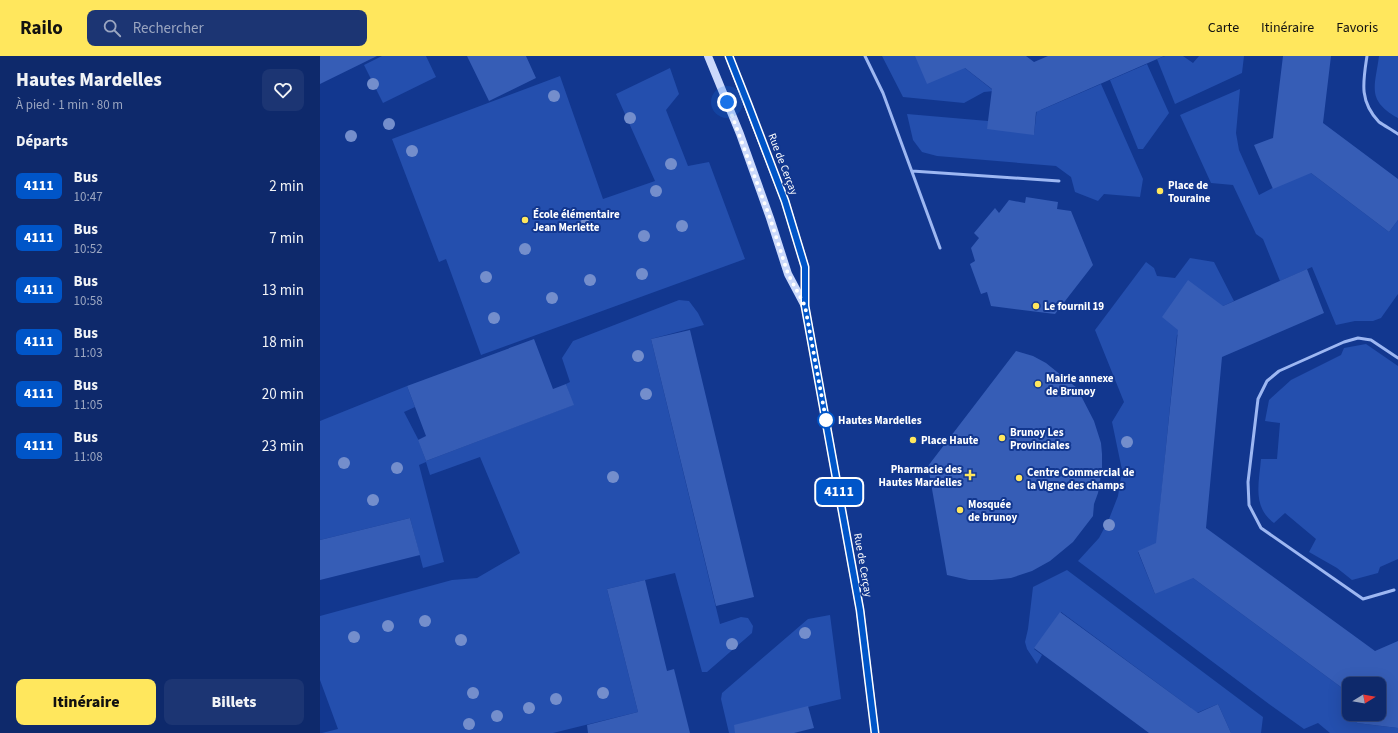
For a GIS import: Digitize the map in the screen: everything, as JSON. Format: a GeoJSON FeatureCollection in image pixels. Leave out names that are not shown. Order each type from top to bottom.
{"type":"FeatureCollection","features":[{"type":"Feature","properties":{"kind":"street","name":"Rue de Cerçay"},"geometry":{"type":"LineString","coordinates":[[708,56],[740,134],[788,274],[805,306]]}},
{"type":"Feature","properties":{"kind":"street","name":"Rue de Cerçay"},"geometry":{"type":"LineString","coordinates":[[728,56],[785,201],[805,267],[805,306],[860,610],[875,733]]}},
{"type":"Feature","properties":{"kind":"lane"},"geometry":{"type":"LineString","coordinates":[[865,56],[883,93],[940,248]]}},
{"type":"Feature","properties":{"kind":"lane"},"geometry":{"type":"LineString","coordinates":[[1367,56],[1363,85],[1367,105],[1380,122],[1398,134]]}},
{"type":"Feature","properties":{"kind":"lane"},"geometry":{"type":"LineString","coordinates":[[912,171],[1059,181]]}},
{"type":"Feature","properties":{"kind":"lane"},"geometry":{"type":"LineString","coordinates":[[1394,590],[1363,600],[1261,528],[1249,505],[1248,482],[1258,399],[1267,381],[1280,371],[1344,342],[1358,338],[1371,340],[1398,358]]}},
{"type":"Feature","properties":{"kind":"shaded area"},"geometry":{"type":"Polygon","coordinates":[[[382,56],[426,56],[436,77],[383,103],[364,65],[382,56]]]}},
{"type":"Feature","properties":{"kind":"shaded area"},"geometry":{"type":"Polygon","coordinates":[[[882,56],[915,56],[961,65],[994,91],[984,92],[964,103],[903,97],[882,56]]]}},
{"type":"Feature","properties":{"kind":"shaded area"},"geometry":{"type":"Polygon","coordinates":[[[1165,56],[1183,56],[1193,63],[1199,56],[1244,56],[1242,73],[1175,104],[1157,59],[1165,56]]]}},
{"type":"Feature","properties":{"kind":"shaded area"},"geometry":{"type":"Polygon","coordinates":[[[1379,56],[1398,56],[1398,118],[1381,105],[1377,99],[1375,84],[1379,56]]]}},
{"type":"Feature","properties":{"kind":"shaded area"},"geometry":{"type":"Polygon","coordinates":[[[1147,64],[1169,113],[1143,149],[1138,149],[1110,80],[1147,64]]]}},
{"type":"Feature","properties":{"kind":"shaded area"},"geometry":{"type":"Polygon","coordinates":[[[670,68],[679,94],[666,110],[688,166],[709,162],[745,259],[481,355],[446,259],[439,262],[392,139],[560,76],[603,199],[655,181],[616,94],[670,68]]]}},
{"type":"Feature","properties":{"kind":"shaded area"},"geometry":{"type":"Polygon","coordinates":[[[1101,84],[1143,179],[1140,197],[1104,194],[1098,201],[1075,192],[1071,177],[1056,166],[937,156],[922,152],[913,140],[907,114],[988,121],[1034,134],[1037,108],[1039,107],[1041,110],[1101,84]]]}},
{"type":"Feature","properties":{"kind":"shaded area"},"geometry":{"type":"Polygon","coordinates":[[[1240,89],[1236,133],[1239,150],[1259,195],[1307,170],[1389,232],[1398,220],[1398,294],[1381,318],[1373,321],[1355,321],[1336,325],[1312,267],[1280,281],[1263,239],[1256,234],[1233,185],[1211,183],[1180,115],[1240,89]]]}},
{"type":"Feature","properties":{"kind":"shaded area"},"geometry":{"type":"Polygon","coordinates":[[[1190,258],[1214,262],[1234,301],[1221,307],[1177,335],[1157,538],[1160,542],[1138,552],[1155,594],[1189,575],[1342,688],[1342,721],[1357,721],[1357,723],[1398,728],[1398,733],[1330,733],[1318,723],[1304,729],[1078,561],[1099,538],[1109,519],[1118,496],[1122,470],[1112,422],[1124,402],[1095,330],[1146,262],[1154,268],[1157,276],[1175,278],[1190,258]]]}},
{"type":"Feature","properties":{"kind":"shaded area"},"geometry":{"type":"Polygon","coordinates":[[[679,300],[689,301],[698,313],[704,325],[651,339],[720,624],[741,617],[748,618],[753,626],[752,633],[707,672],[702,672],[675,573],[607,589],[638,712],[553,733],[322,733],[338,729],[320,680],[320,616],[452,580],[477,578],[520,553],[480,457],[430,475],[426,462],[419,465],[444,562],[423,568],[410,518],[320,540],[320,421],[407,386],[415,407],[404,412],[418,439],[426,461],[573,405],[566,384],[570,382],[562,358],[573,341],[679,300]]]}},
{"type":"Feature","properties":{"kind":"shaded area"},"geometry":{"type":"Polygon","coordinates":[[[1366,344],[1398,366],[1398,559],[1380,567],[1378,573],[1352,580],[1337,568],[1309,552],[1316,539],[1285,513],[1274,523],[1267,517],[1262,510],[1258,494],[1258,486],[1261,459],[1277,459],[1280,423],[1265,421],[1269,400],[1291,380],[1341,355],[1344,348],[1366,344]]]}},
{"type":"Feature","properties":{"kind":"shaded area"},"geometry":{"type":"Polygon","coordinates":[[[1067,570],[1263,717],[1261,733],[1231,733],[1218,704],[1192,715],[1191,708],[1061,612],[1034,649],[1042,655],[1037,664],[1027,649],[1025,642],[1033,587],[1067,570]]]}},
{"type":"Feature","properties":{"kind":"shaded area"},"geometry":{"type":"Polygon","coordinates":[[[830,615],[841,699],[747,722],[749,733],[729,733],[721,699],[722,693],[808,619],[830,615]]]}},
{"type":"Feature","properties":{"kind":"building"},"geometry":{"type":"Polygon","coordinates":[[[320,56],[377,56],[320,84],[320,56]]]}},
{"type":"Feature","properties":{"kind":"building"},"geometry":{"type":"Polygon","coordinates":[[[467,56],[526,56],[536,78],[489,101],[467,56]]]}},
{"type":"Feature","properties":{"kind":"building"},"geometry":{"type":"Polygon","coordinates":[[[915,56],[1026,56],[1034,62],[1048,56],[1164,56],[1036,112],[1034,135],[987,129],[992,89],[965,68],[927,84],[915,56]]]}},
{"type":"Feature","properties":{"kind":"building"},"geometry":{"type":"Polygon","coordinates":[[[1283,56],[1331,56],[1323,123],[1398,179],[1398,220],[1389,232],[1311,173],[1273,189],[1254,145],[1273,138],[1283,56]]]}},
{"type":"Feature","properties":{"kind":"building"},"geometry":{"type":"Polygon","coordinates":[[[1026,197],[1058,202],[1057,209],[1071,211],[1093,265],[1055,314],[991,306],[987,292],[981,294],[970,264],[975,261],[971,248],[979,238],[974,233],[995,208],[999,213],[1009,200],[1025,203],[1026,197]]]}},
{"type":"Feature","properties":{"kind":"building"},"geometry":{"type":"Polygon","coordinates":[[[1307,269],[1324,313],[1222,357],[1206,528],[1375,651],[1398,641],[1398,728],[1357,723],[1357,721],[1386,721],[1386,677],[1342,677],[1342,688],[1193,578],[1155,594],[1138,551],[1156,543],[1178,330],[1162,317],[1188,280],[1223,306],[1307,269]]]}},
{"type":"Feature","properties":{"kind":"building"},"geometry":{"type":"Polygon","coordinates":[[[690,330],[754,597],[716,606],[651,339],[690,330]]]}},
{"type":"Feature","properties":{"kind":"building"},"geometry":{"type":"Polygon","coordinates":[[[534,339],[553,389],[566,384],[574,405],[426,461],[418,440],[426,436],[407,386],[534,339]]]}},
{"type":"Feature","properties":{"kind":"building","name":"Centre Commercial de la Vigne des champs"},"geometry":{"type":"Polygon","coordinates":[[[1016,351],[1033,356],[1046,363],[1077,388],[1094,421],[1101,443],[1102,469],[1098,493],[1094,504],[1093,516],[1073,542],[1050,561],[1032,571],[1011,578],[992,580],[969,580],[947,575],[928,466],[1016,351]]]}},
{"type":"Feature","properties":{"kind":"building"},"geometry":{"type":"Polygon","coordinates":[[[410,518],[420,555],[320,580],[320,540],[410,518]]]}},
{"type":"Feature","properties":{"kind":"building"},"geometry":{"type":"Polygon","coordinates":[[[645,580],[667,671],[674,669],[690,733],[588,733],[587,725],[638,712],[607,589],[645,580]]]}},
{"type":"Feature","properties":{"kind":"building"},"geometry":{"type":"Polygon","coordinates":[[[1060,612],[1198,713],[1218,704],[1231,733],[1149,733],[1034,648],[1060,612]]]}},
{"type":"Feature","properties":{"kind":"building"},"geometry":{"type":"Polygon","coordinates":[[[808,706],[814,728],[794,733],[735,733],[734,725],[808,706]]]}},
{"type":"Feature","properties":{"kind":"bus line","name":"4111"},"geometry":{"type":"LineString","coordinates":[[729,56],[785,201],[805,267],[805,306],[860,610],[868,686],[875,733]]}},
{"type":"Feature","properties":{"kind":"place","name":"Place de Touraine"},"geometry":{"type":"Point","coordinates":[1160,191]}},
{"type":"Feature","properties":{"kind":"place","name":"École élémentaire Jean Merlette"},"geometry":{"type":"Point","coordinates":[525,220]}},
{"type":"Feature","properties":{"kind":"place","name":"Le fournil 19"},"geometry":{"type":"Point","coordinates":[1036,306]}},
{"type":"Feature","properties":{"kind":"place","name":"Mairie annexe de Brunoy"},"geometry":{"type":"Point","coordinates":[1038,384]}},
{"type":"Feature","properties":{"kind":"place","name":"Hautes Mardelles"},"geometry":{"type":"Point","coordinates":[826,420]}},
{"type":"Feature","properties":{"kind":"place","name":"Brunoy Les Provinciales"},"geometry":{"type":"Point","coordinates":[1002,438]}},
{"type":"Feature","properties":{"kind":"place","name":"Place Haute"},"geometry":{"type":"Point","coordinates":[913,440]}},
{"type":"Feature","properties":{"kind":"place","name":"Pharmacie des Hautes Mardelles"},"geometry":{"type":"Point","coordinates":[970,475]}},
{"type":"Feature","properties":{"kind":"place","name":"Centre Commercial de la Vigne des champs"},"geometry":{"type":"Point","coordinates":[1019,478]}},
{"type":"Feature","properties":{"kind":"place","name":"Mosquée de brunoy"},"geometry":{"type":"Point","coordinates":[960,510]}},
{"type":"Feature","properties":{"kind":"route"},"geometry":{"type":"LineString","coordinates":[[727,102],[770,218],[788,274],[805,306],[826,420]]}}]}
